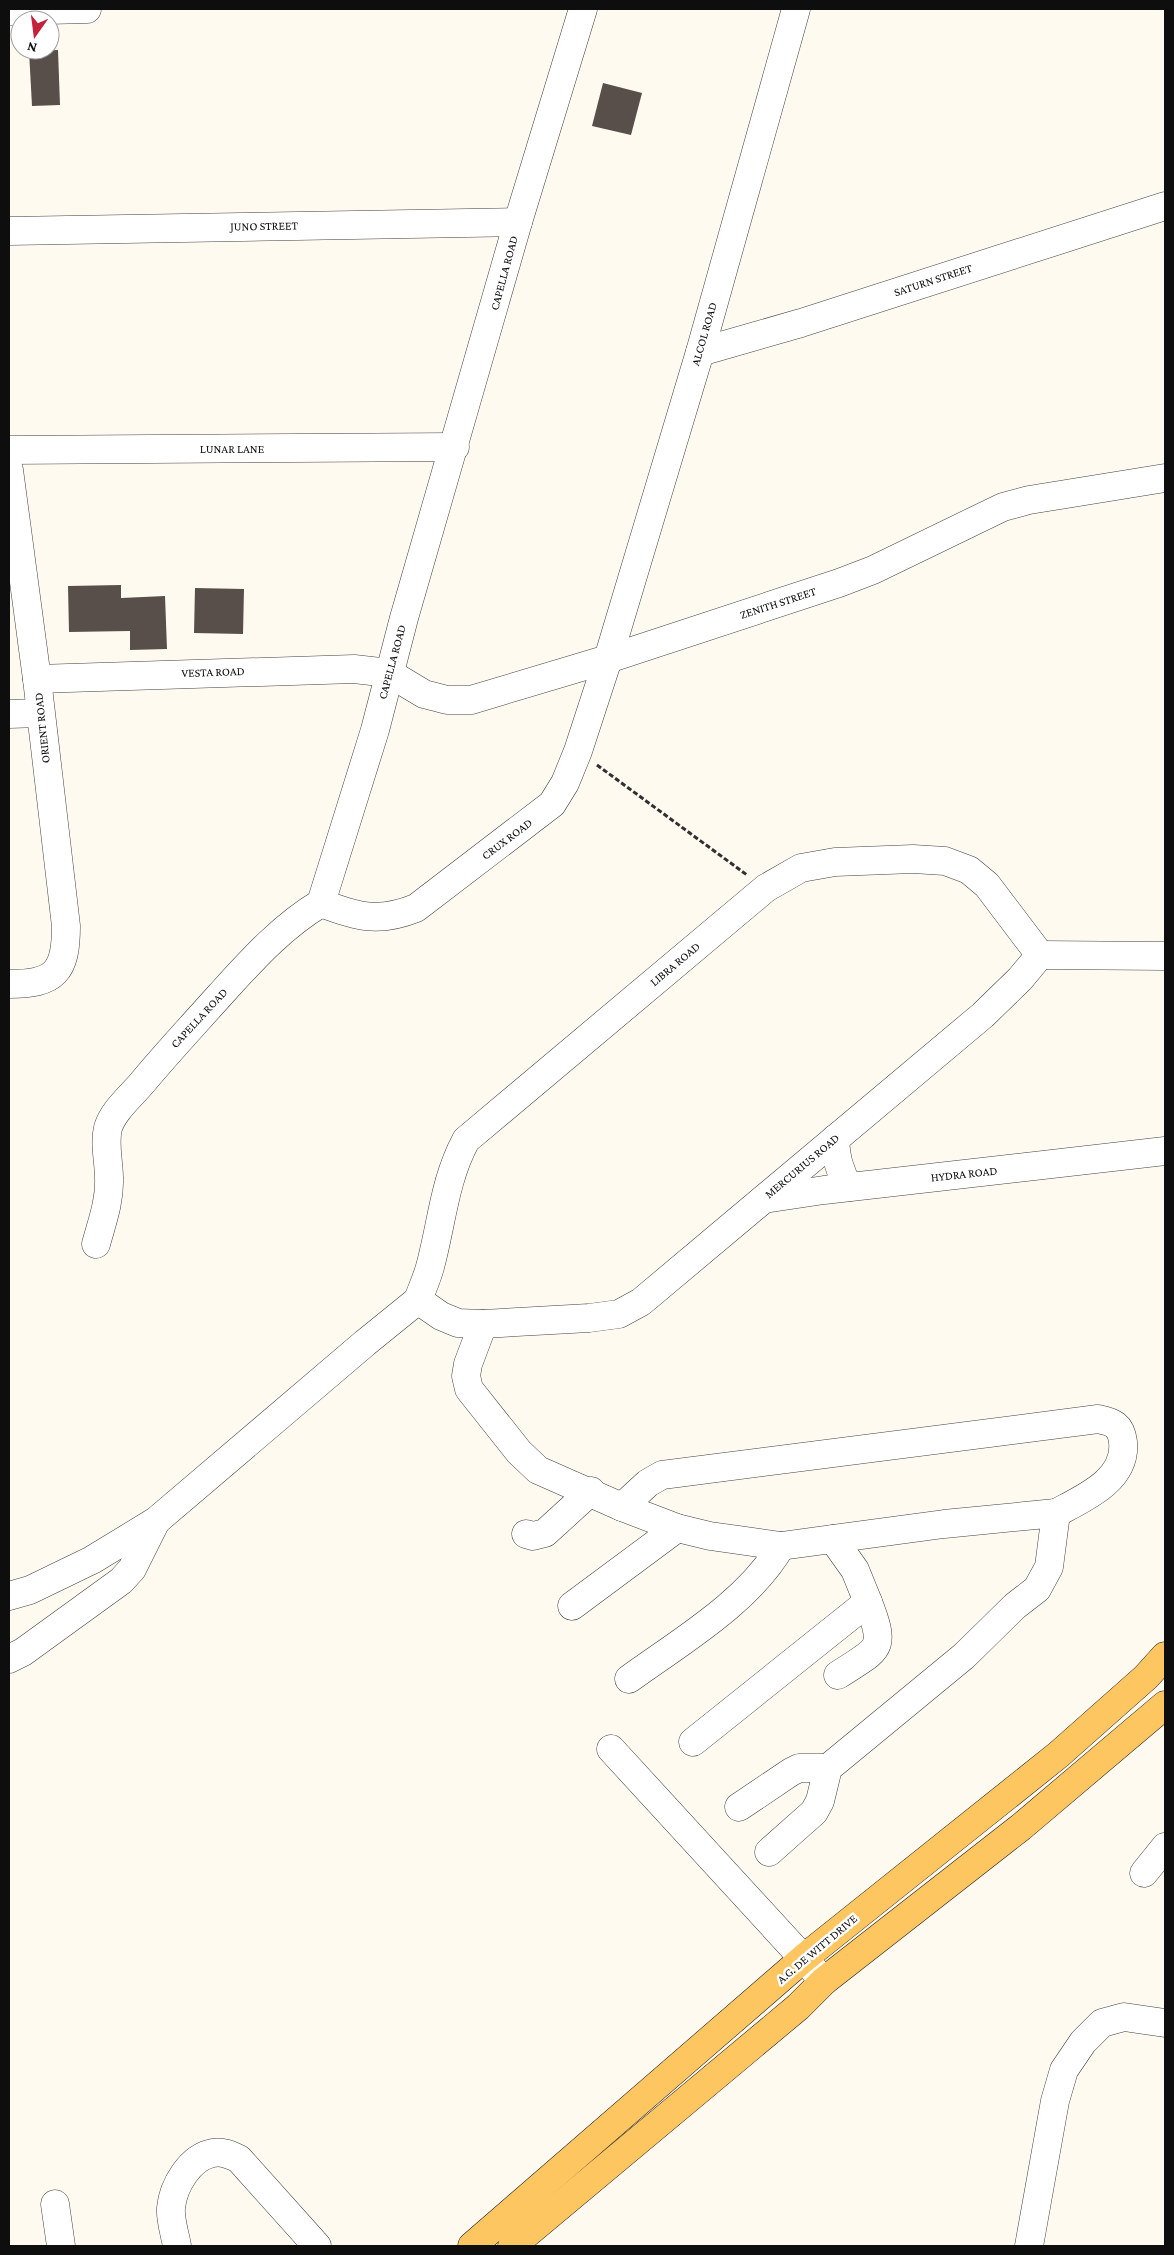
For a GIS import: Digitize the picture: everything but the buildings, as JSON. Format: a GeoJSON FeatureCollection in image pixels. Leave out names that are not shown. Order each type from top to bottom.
{"type":"FeatureCollection","features":[{"type":"Feature","properties":{"kind":"main road","name":"A.G. DE WITT DRIVE"},"geometry":{"type":"LineString","coordinates":[[472,2246],[804,1958],[1000,1804],[1058,1755],[1146,1677],[1165,1656]]}},
{"type":"Feature","properties":{"kind":"main road"},"geometry":{"type":"LineString","coordinates":[[512,2246],[798,2007],[824,1981],[1021,1827],[1165,1705]]}},
{"type":"Feature","properties":{"kind":"main road"},"geometry":{"type":"LineString","coordinates":[[1058,1755],[1080,1777]]}},
{"type":"Feature","properties":{"kind":"main road"},"geometry":{"type":"LineString","coordinates":[[1000,1804],[1021,1827]]}},
{"type":"Feature","properties":{"kind":"main road"},"geometry":{"type":"LineString","coordinates":[[535,2191],[553,2212]]}},
{"type":"Feature","properties":{"kind":"street"},"geometry":{"type":"LineString","coordinates":[[9,11],[86,9]]}},
{"type":"Feature","properties":{"kind":"street","name":"CAPELLA ROAD"},"geometry":{"type":"LineString","coordinates":[[96,1244],[108,1199],[109,1178],[106,1141],[108,1127],[114,1116],[164,1056],[254,958],[282,931],[303,914],[321,903],[375,730],[389,673],[518,222],[583,9]]}},
{"type":"Feature","properties":{"kind":"street","name":"ALCOL ROAD"},"geometry":{"type":"LineString","coordinates":[[608,658],[700,352],[796,9]]}},
{"type":"Feature","properties":{"kind":"street","name":"SATURN STREET"},"geometry":{"type":"LineString","coordinates":[[700,352],[801,323],[1165,206]]}},
{"type":"Feature","properties":{"kind":"street","name":"JUNO STREET"},"geometry":{"type":"LineString","coordinates":[[9,231],[518,222]]}},
{"type":"Feature","properties":{"kind":"street","name":"LUNAR LANE"},"geometry":{"type":"LineString","coordinates":[[9,450],[455,447]]}},
{"type":"Feature","properties":{"kind":"street","name":"ORIENT ROAD"},"geometry":{"type":"LineString","coordinates":[[9,470],[37,679],[66,926],[66,948],[59,968],[47,979],[28,984],[9,984]]}},
{"type":"Feature","properties":{"kind":"street","name":"ZENITH STREET"},"geometry":{"type":"LineString","coordinates":[[389,673],[424,694],[447,700],[471,700],[839,583],[873,570],[1003,507],[1029,500],[1165,478]]}},
{"type":"Feature","properties":{"kind":"street","name":"CRUX ROAD"},"geometry":{"type":"LineString","coordinates":[[321,903],[353,915],[379,918],[398,915],[416,908],[552,804],[565,783],[578,751],[608,658]]}},
{"type":"Feature","properties":{"kind":"street","name":"VESTA ROAD"},"geometry":{"type":"LineString","coordinates":[[37,679],[299,669],[354,669],[389,673]]}},
{"type":"Feature","properties":{"kind":"street"},"geometry":{"type":"LineString","coordinates":[[9,714],[40,713]]}},
{"type":"Feature","properties":{"kind":"street","name":"LIBRA ROAD"},"geometry":{"type":"LineString","coordinates":[[418,1300],[430,1267],[448,1180],[455,1160],[466,1140],[766,888],[801,868],[835,862],[913,859],[945,861],[969,870],[987,885],[1040,955]]}},
{"type":"Feature","properties":{"kind":"street"},"geometry":{"type":"LineString","coordinates":[[1040,955],[1165,956]]}},
{"type":"Feature","properties":{"kind":"street","name":"MERCURIUS ROAD"},"geometry":{"type":"LineString","coordinates":[[418,1300],[441,1316],[458,1324],[589,1318],[619,1314],[641,1302],[983,1015],[1020,979],[1040,955]]}},
{"type":"Feature","properties":{"kind":"street"},"geometry":{"type":"LineString","coordinates":[[835,1139],[837,1163],[841,1175],[849,1187]]}},
{"type":"Feature","properties":{"kind":"street","name":"HYDRA ROAD"},"geometry":{"type":"LineString","coordinates":[[764,1199],[849,1187],[1165,1151]]}},
{"type":"Feature","properties":{"kind":"street"},"geometry":{"type":"LineString","coordinates":[[9,1596],[30,1590],[105,1552],[156,1521],[357,1349],[418,1300]]}},
{"type":"Feature","properties":{"kind":"street"},"geometry":{"type":"LineString","coordinates":[[483,1324],[467,1370],[466,1376],[469,1389],[519,1452],[538,1470],[591,1491],[622,1507],[676,1528],[710,1536],[781,1546],[944,1524],[1056,1513],[1086,1497],[1107,1482],[1117,1469],[1124,1450],[1122,1432],[1113,1422],[1098,1419],[662,1475],[648,1484],[622,1507]]}},
{"type":"Feature","properties":{"kind":"street"},"geometry":{"type":"LineString","coordinates":[[526,1534],[533,1536],[545,1533],[591,1491]]}},
{"type":"Feature","properties":{"kind":"street"},"geometry":{"type":"LineString","coordinates":[[769,1852],[814,1812],[820,1801],[828,1768],[964,1656],[1016,1606],[1037,1589],[1049,1567],[1056,1513]]}},
{"type":"Feature","properties":{"kind":"street"},"geometry":{"type":"LineString","coordinates":[[9,1659],[23,1652],[121,1581],[132,1569],[156,1521]]}},
{"type":"Feature","properties":{"kind":"street"},"geometry":{"type":"LineString","coordinates":[[572,1606],[676,1528]]}},
{"type":"Feature","properties":{"kind":"street"},"geometry":{"type":"LineString","coordinates":[[834,1539],[855,1570],[878,1629],[878,1642],[873,1652],[838,1675]]}},
{"type":"Feature","properties":{"kind":"street"},"geometry":{"type":"LineString","coordinates":[[629,1679],[747,1590],[770,1565],[781,1546]]}},
{"type":"Feature","properties":{"kind":"street"},"geometry":{"type":"LineString","coordinates":[[105,1552],[121,1581]]}},
{"type":"Feature","properties":{"kind":"street"},"geometry":{"type":"LineString","coordinates":[[693,1742],[868,1602]]}},
{"type":"Feature","properties":{"kind":"street"},"geometry":{"type":"LineString","coordinates":[[611,1749],[824,1981]]}},
{"type":"Feature","properties":{"kind":"street"},"geometry":{"type":"LineString","coordinates":[[739,1807],[800,1768],[828,1768]]}},
{"type":"Feature","properties":{"kind":"street"},"geometry":{"type":"LineString","coordinates":[[1144,1873],[1165,1847]]}},
{"type":"Feature","properties":{"kind":"street"},"geometry":{"type":"LineString","coordinates":[[1030,2246],[1055,2100],[1064,2070],[1083,2042],[1102,2023],[1124,2017],[1165,2023]]}},
{"type":"Feature","properties":{"kind":"street"},"geometry":{"type":"LineString","coordinates":[[176,2246],[171,2209],[177,2184],[195,2161],[212,2153],[222,2152],[239,2159],[317,2246]]}},
{"type":"Feature","properties":{"kind":"street"},"geometry":{"type":"LineString","coordinates":[[55,2204],[61,2246]]}},
{"type":"Feature","properties":{"kind":"path"},"geometry":{"type":"LineString","coordinates":[[578,751],[766,888]]}}]}
